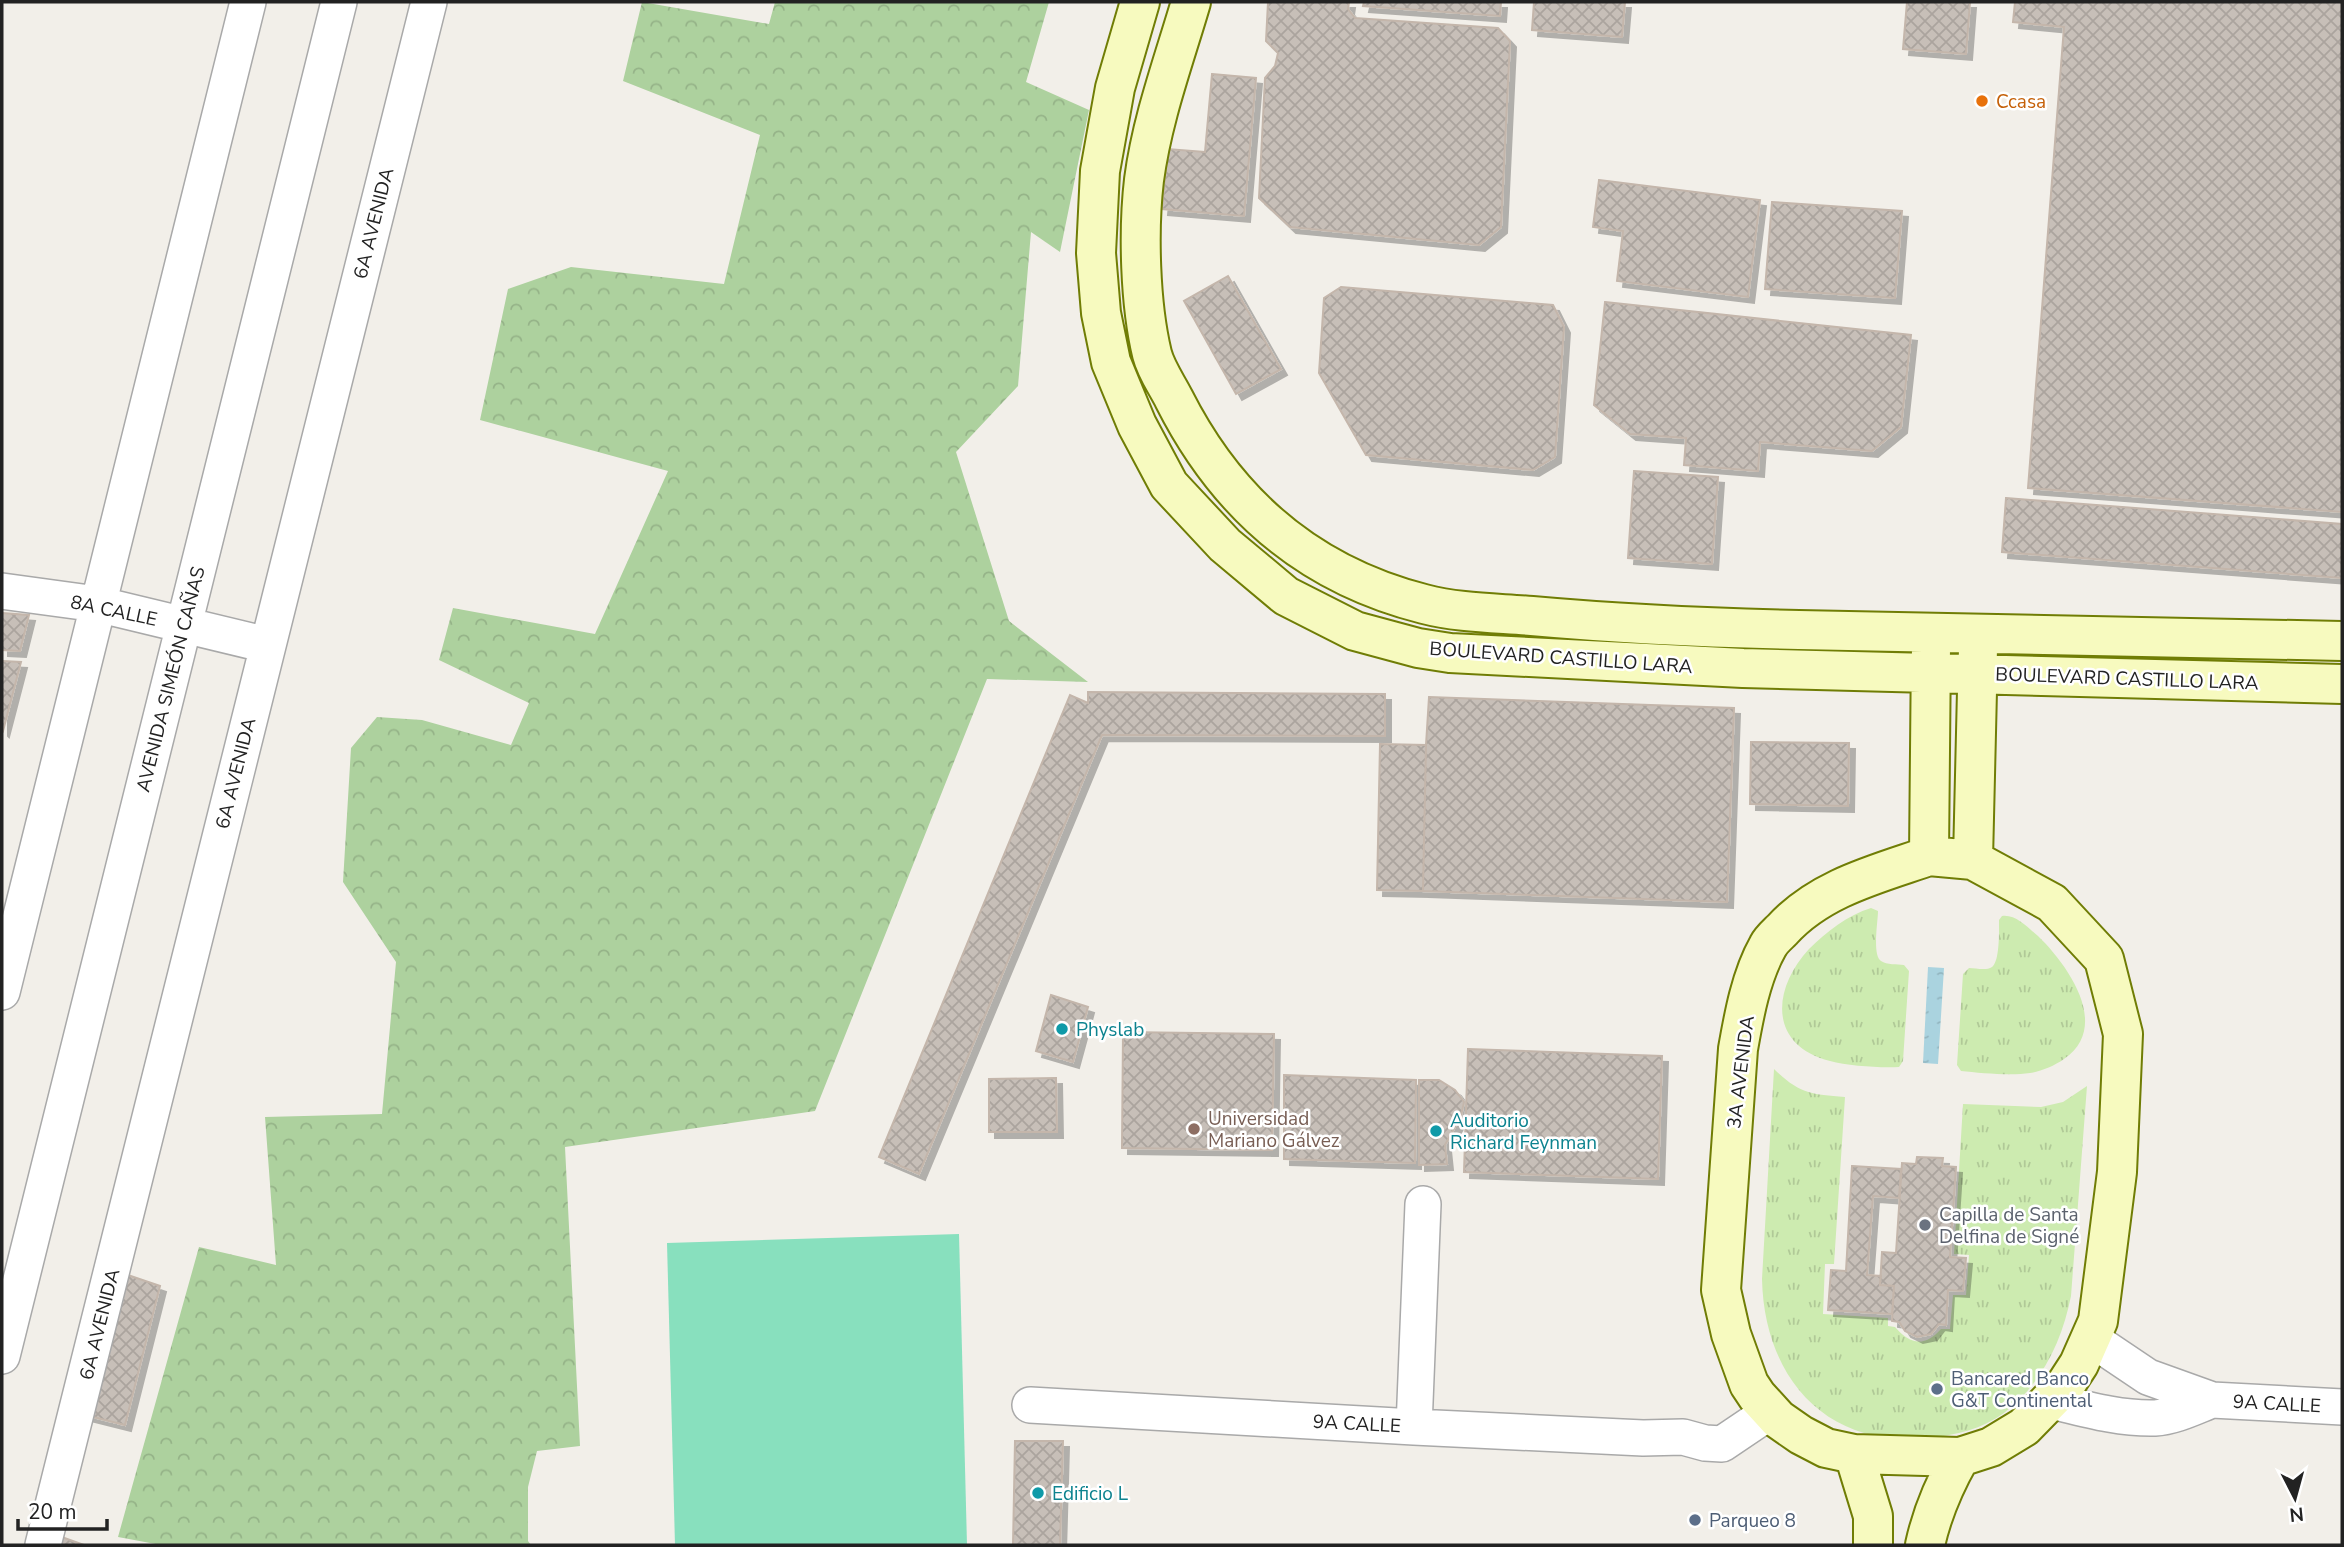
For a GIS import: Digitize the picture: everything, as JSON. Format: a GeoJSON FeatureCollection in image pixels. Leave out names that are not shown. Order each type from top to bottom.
{"type":"FeatureCollection","features":[{"type":"Feature","properties":{"kind":"street"},"geometry":{"type":"LineString","coordinates":[[2,992],[248,2]]}},
{"type":"Feature","properties":{"kind":"street","name":"AVENIDA SIMEÓN CAÑAS"},"geometry":{"type":"LineString","coordinates":[[2,1356],[339,2]]}},
{"type":"Feature","properties":{"kind":"street","name":"6A AVENIDA"},"geometry":{"type":"LineString","coordinates":[[43,1545],[429,2]]}},
{"type":"Feature","properties":{"kind":"street","name":"BOULEVARD CASTILLO LARA"},"geometry":{"type":"LineString","coordinates":[[1140,2],[1115,88],[1100,171],[1096,253],[1101,313],[1111,362],[1137,425],[1169,485],[1224,545],[1286,596],[1355,631],[1418,648],[1450,653],[1743,668],[2342,684]]}},
{"type":"Feature","properties":{"kind":"street","name":"BOULEVARD CASTILLO LARA"},"geometry":{"type":"LineString","coordinates":[[1191,2],[1159,109],[1144,179],[1141,247],[1145,307],[1153,358],[1186,424],[1225,481],[1281,537],[1342,574],[1367,586],[1427,605],[1596,622],[1931,633],[2342,641]]}},
{"type":"Feature","properties":{"kind":"street"},"geometry":{"type":"LineString","coordinates":[[1101,313],[1145,307]]}},
{"type":"Feature","properties":{"kind":"street","name":"8A CALLE"},"geometry":{"type":"LineString","coordinates":[[2,591],[97,604],[267,645]]}},
{"type":"Feature","properties":{"kind":"street"},"geometry":{"type":"LineString","coordinates":[[1418,648],[1427,605]]}},
{"type":"Feature","properties":{"kind":"street"},"geometry":{"type":"LineString","coordinates":[[1596,622],[1596,662]]}},
{"type":"Feature","properties":{"kind":"street"},"geometry":{"type":"LineString","coordinates":[[1742,628],[1743,668]]}},
{"type":"Feature","properties":{"kind":"street"},"geometry":{"type":"LineString","coordinates":[[1925,1545],[1934,1510],[1960,1457],[1991,1447],[2024,1427],[2052,1401],[2079,1364],[2098,1321],[2117,1172],[2123,1042],[2104,959],[2052,903],[1973,860],[1928,856],[1931,633]]}},
{"type":"Feature","properties":{"kind":"street"},"geometry":{"type":"LineString","coordinates":[[1973,860],[1978,634]]}},
{"type":"Feature","properties":{"kind":"street"},"geometry":{"type":"LineString","coordinates":[[2214,680],[2215,639]]}},
{"type":"Feature","properties":{"kind":"street","name":"3A AVENIDA"},"geometry":{"type":"LineString","coordinates":[[1928,856],[1845,884],[1794,916],[1769,944],[1757,972],[1742,1024],[1738,1049],[1721,1290],[1731,1334],[1749,1384],[1764,1404],[1801,1435],[1826,1448],[1854,1454],[1960,1457]]}},
{"type":"Feature","properties":{"kind":"street"},"geometry":{"type":"LineString","coordinates":[[1414,1427],[1423,1204]]}},
{"type":"Feature","properties":{"kind":"street","name":"9A CALLE"},"geometry":{"type":"LineString","coordinates":[[2090,1338],[2148,1377],[2212,1400],[2342,1407]]}},
{"type":"Feature","properties":{"kind":"street","name":"9A CALLE"},"geometry":{"type":"LineString","coordinates":[[2052,1401],[2090,1411],[2156,1418],[2185,1411],[2212,1400]]}},
{"type":"Feature","properties":{"kind":"street","name":"9A CALLE"},"geometry":{"type":"LineString","coordinates":[[1030,1405],[1414,1427],[1684,1437],[1718,1420],[1764,1404]]}},
{"type":"Feature","properties":{"kind":"street"},"geometry":{"type":"LineString","coordinates":[[1854,1454],[1873,1516],[1873,1545]]}},
{"type":"Feature","properties":{"kind":"green space"},"geometry":{"type":"Polygon","coordinates":[[[642,2],[769,24],[775,2],[1049,2],[1026,82],[1089,110],[1060,252],[1031,232],[1018,386],[956,452],[1009,621],[1088,682],[987,679],[815,1111],[565,1147],[580,1446],[537,1451],[528,1487],[528,1541],[531,1545],[161,1545],[118,1537],[199,1247],[276,1265],[265,1117],[382,1114],[396,962],[343,882],[351,748],[377,717],[422,720],[511,745],[529,703],[439,660],[453,608],[595,634],[668,471],[480,420],[508,289],[571,267],[724,284],[760,135],[623,81],[642,2]]]}},
{"type":"Feature","properties":{"kind":"green space"},"geometry":{"type":"Polygon","coordinates":[[[1871,908],[1878,911],[1878,958],[1886,963],[1904,965],[1909,971],[1903,1061],[1899,1067],[1846,1064],[1810,1053],[1795,1042],[1786,1029],[1782,1014],[1788,981],[1809,949],[1838,925],[1871,908]]]}},
{"type":"Feature","properties":{"kind":"green space"},"geometry":{"type":"Polygon","coordinates":[[[2002,916],[2017,919],[2026,926],[2061,962],[2080,996],[2085,1013],[2084,1030],[2078,1045],[2064,1059],[2043,1070],[2014,1074],[1961,1071],[1957,1065],[1963,974],[1969,968],[1987,969],[1995,964],[1999,920],[2002,916]]]}},
{"type":"Feature","properties":{"kind":"green space"},"geometry":{"type":"Polygon","coordinates":[[[1774,1069],[1791,1084],[1806,1091],[1845,1097],[1834,1264],[1825,1264],[1823,1314],[1888,1318],[1888,1326],[1895,1327],[1917,1342],[1929,1339],[1941,1329],[1950,1329],[1953,1295],[1966,1295],[1969,1255],[1954,1254],[1963,1104],[2041,1107],[2063,1102],[2087,1086],[2071,1296],[2067,1313],[2056,1345],[2040,1375],[2017,1401],[1996,1419],[1968,1430],[1929,1438],[1892,1438],[1860,1432],[1831,1418],[1808,1399],[1789,1375],[1774,1347],[1766,1314],[1762,1279],[1774,1069]]]}},
{"type":"Feature","properties":{"kind":"green space"},"geometry":{"type":"Polygon","coordinates":[[[959,1234],[967,1545],[675,1545],[667,1243],[959,1234]]]}},
{"type":"Feature","properties":{"kind":"water"},"geometry":{"type":"Polygon","coordinates":[[[1928,967],[1944,968],[1938,1064],[1923,1063],[1928,967]]]}},
{"type":"Feature","properties":{"kind":"building"},"geometry":{"type":"Polygon","coordinates":[[[1268,2],[1349,2],[1348,9],[1355,18],[1498,28],[1510,41],[1501,227],[1479,245],[1290,227],[1259,198],[1265,78],[1275,66],[1278,53],[1266,41],[1268,2]]]}},
{"type":"Feature","properties":{"kind":"building"},"geometry":{"type":"Polygon","coordinates":[[[1364,2],[1501,2],[1500,16],[1363,6],[1364,2]]]}},
{"type":"Feature","properties":{"kind":"building"},"geometry":{"type":"Polygon","coordinates":[[[1534,2],[1625,2],[1622,37],[1532,30],[1534,2]]]}},
{"type":"Feature","properties":{"kind":"building"},"geometry":{"type":"Polygon","coordinates":[[[1907,2],[1970,2],[1966,54],[1903,49],[1907,2]]]}},
{"type":"Feature","properties":{"kind":"building"},"geometry":{"type":"Polygon","coordinates":[[[2015,2],[2342,2],[2342,512],[2028,488],[2064,27],[2013,22],[2015,2]]]}},
{"type":"Feature","properties":{"kind":"building"},"geometry":{"type":"Polygon","coordinates":[[[1212,74],[1256,78],[1244,216],[1162,209],[1168,149],[1205,152],[1212,74]]]}},
{"type":"Feature","properties":{"kind":"building"},"geometry":{"type":"Polygon","coordinates":[[[1599,180],[1760,200],[1748,297],[1617,281],[1623,231],[1593,227],[1599,180]]]}},
{"type":"Feature","properties":{"kind":"building"},"geometry":{"type":"Polygon","coordinates":[[[1772,202],[1902,211],[1895,298],[1765,289],[1772,202]]]}},
{"type":"Feature","properties":{"kind":"building"},"geometry":{"type":"Polygon","coordinates":[[[1228,276],[1281,369],[1236,394],[1184,301],[1228,276]]]}},
{"type":"Feature","properties":{"kind":"building"},"geometry":{"type":"Polygon","coordinates":[[[1341,287],[1553,305],[1564,327],[1555,457],[1533,470],[1366,455],[1319,373],[1324,298],[1341,287]]]}},
{"type":"Feature","properties":{"kind":"building"},"geometry":{"type":"Polygon","coordinates":[[[1605,302],[1911,335],[1901,427],[1872,451],[1760,442],[1758,471],[1684,465],[1686,438],[1630,434],[1594,405],[1605,302]]]}},
{"type":"Feature","properties":{"kind":"building"},"geometry":{"type":"Polygon","coordinates":[[[1634,471],[1718,477],[1712,564],[1628,558],[1634,471]]]}},
{"type":"Feature","properties":{"kind":"building"},"geometry":{"type":"Polygon","coordinates":[[[2006,498],[2342,524],[2342,578],[2002,552],[2006,498]]]}},
{"type":"Feature","properties":{"kind":"building"},"geometry":{"type":"Polygon","coordinates":[[[2,613],[29,615],[20,651],[2,650],[2,613]]]}},
{"type":"Feature","properties":{"kind":"building"},"geometry":{"type":"Polygon","coordinates":[[[2,661],[21,662],[3,731],[2,730],[2,661]]]}},
{"type":"Feature","properties":{"kind":"building"},"geometry":{"type":"Polygon","coordinates":[[[1088,692],[1385,694],[1385,736],[1102,735],[919,1174],[879,1157],[1070,695],[1088,703],[1088,692]]]}},
{"type":"Feature","properties":{"kind":"building"},"geometry":{"type":"Polygon","coordinates":[[[1429,697],[1734,708],[1727,902],[1423,891],[1429,697]]]}},
{"type":"Feature","properties":{"kind":"building"},"geometry":{"type":"Polygon","coordinates":[[[1751,742],[1849,743],[1848,806],[1750,804],[1751,742]]]}},
{"type":"Feature","properties":{"kind":"building"},"geometry":{"type":"Polygon","coordinates":[[[1380,744],[1426,745],[1423,891],[1377,890],[1380,744]]]}},
{"type":"Feature","properties":{"kind":"building","name":"Physlab"},"geometry":{"type":"Polygon","coordinates":[[[1051,995],[1088,1007],[1073,1062],[1036,1051],[1051,995]]]}},
{"type":"Feature","properties":{"kind":"building"},"geometry":{"type":"Polygon","coordinates":[[[1123,1032],[1274,1034],[1272,1150],[1122,1148],[1123,1032]]]}},
{"type":"Feature","properties":{"kind":"building"},"geometry":{"type":"Polygon","coordinates":[[[1468,1049],[1662,1056],[1658,1179],[1464,1172],[1468,1049]]]}},
{"type":"Feature","properties":{"kind":"building"},"geometry":{"type":"Polygon","coordinates":[[[1284,1075],[1416,1080],[1415,1163],[1284,1159],[1284,1075]]]}},
{"type":"Feature","properties":{"kind":"building"},"geometry":{"type":"Polygon","coordinates":[[[1056,1078],[1057,1132],[989,1132],[989,1079],[1056,1078]]]}},
{"type":"Feature","properties":{"kind":"building","name":"Auditorio Richard Feynman"},"geometry":{"type":"Polygon","coordinates":[[[1419,1080],[1439,1080],[1455,1090],[1464,1102],[1461,1116],[1445,1145],[1447,1164],[1419,1165],[1419,1080]]]}},
{"type":"Feature","properties":{"kind":"building","name":"Capilla de Santa Delfina de Signé"},"geometry":{"type":"Polygon","coordinates":[[[1917,1157],[1943,1158],[1942,1166],[1956,1167],[1950,1257],[1966,1258],[1963,1291],[1948,1290],[1946,1325],[1939,1324],[1931,1334],[1917,1337],[1905,1331],[1899,1322],[1892,1321],[1894,1286],[1880,1285],[1882,1252],[1896,1253],[1902,1163],[1916,1164],[1917,1157]]]}},
{"type":"Feature","properties":{"kind":"building"},"geometry":{"type":"Polygon","coordinates":[[[1852,1166],[1901,1169],[1899,1198],[1873,1196],[1867,1275],[1881,1276],[1880,1285],[1894,1286],[1892,1314],[1828,1310],[1831,1270],[1846,1271],[1852,1166]]]}},
{"type":"Feature","properties":{"kind":"building"},"geometry":{"type":"Polygon","coordinates":[[[119,1272],[160,1286],[125,1425],[85,1415],[119,1272]]]}},
{"type":"Feature","properties":{"kind":"building","name":"Edificio L"},"geometry":{"type":"Polygon","coordinates":[[[1015,1441],[1063,1441],[1060,1545],[1013,1545],[1015,1441]]]}},
{"type":"Feature","properties":{"kind":"building"},"geometry":{"type":"Polygon","coordinates":[[[56,1535],[84,1545],[53,1545],[56,1535]]]}},
{"type":"Feature","properties":{"kind":"place","name":"Ccasa"},"geometry":{"type":"Point","coordinates":[1982,101]}},
{"type":"Feature","properties":{"kind":"place","name":"Physlab"},"geometry":{"type":"Point","coordinates":[1062,1029]}},
{"type":"Feature","properties":{"kind":"place","name":"Universidad Mariano Gálvez"},"geometry":{"type":"Point","coordinates":[1194,1129]}},
{"type":"Feature","properties":{"kind":"place","name":"Auditorio Richard Feynman"},"geometry":{"type":"Point","coordinates":[1436,1131]}},
{"type":"Feature","properties":{"kind":"place","name":"Capilla de Santa Delfina de Signé"},"geometry":{"type":"Point","coordinates":[1925,1225]}},
{"type":"Feature","properties":{"kind":"place","name":"Bancared Banco G&T Continental"},"geometry":{"type":"Point","coordinates":[1937,1389]}},
{"type":"Feature","properties":{"kind":"place","name":"Edificio L"},"geometry":{"type":"Point","coordinates":[1038,1493]}},
{"type":"Feature","properties":{"kind":"place","name":"Parqueo 8"},"geometry":{"type":"Point","coordinates":[1695,1520]}}]}
